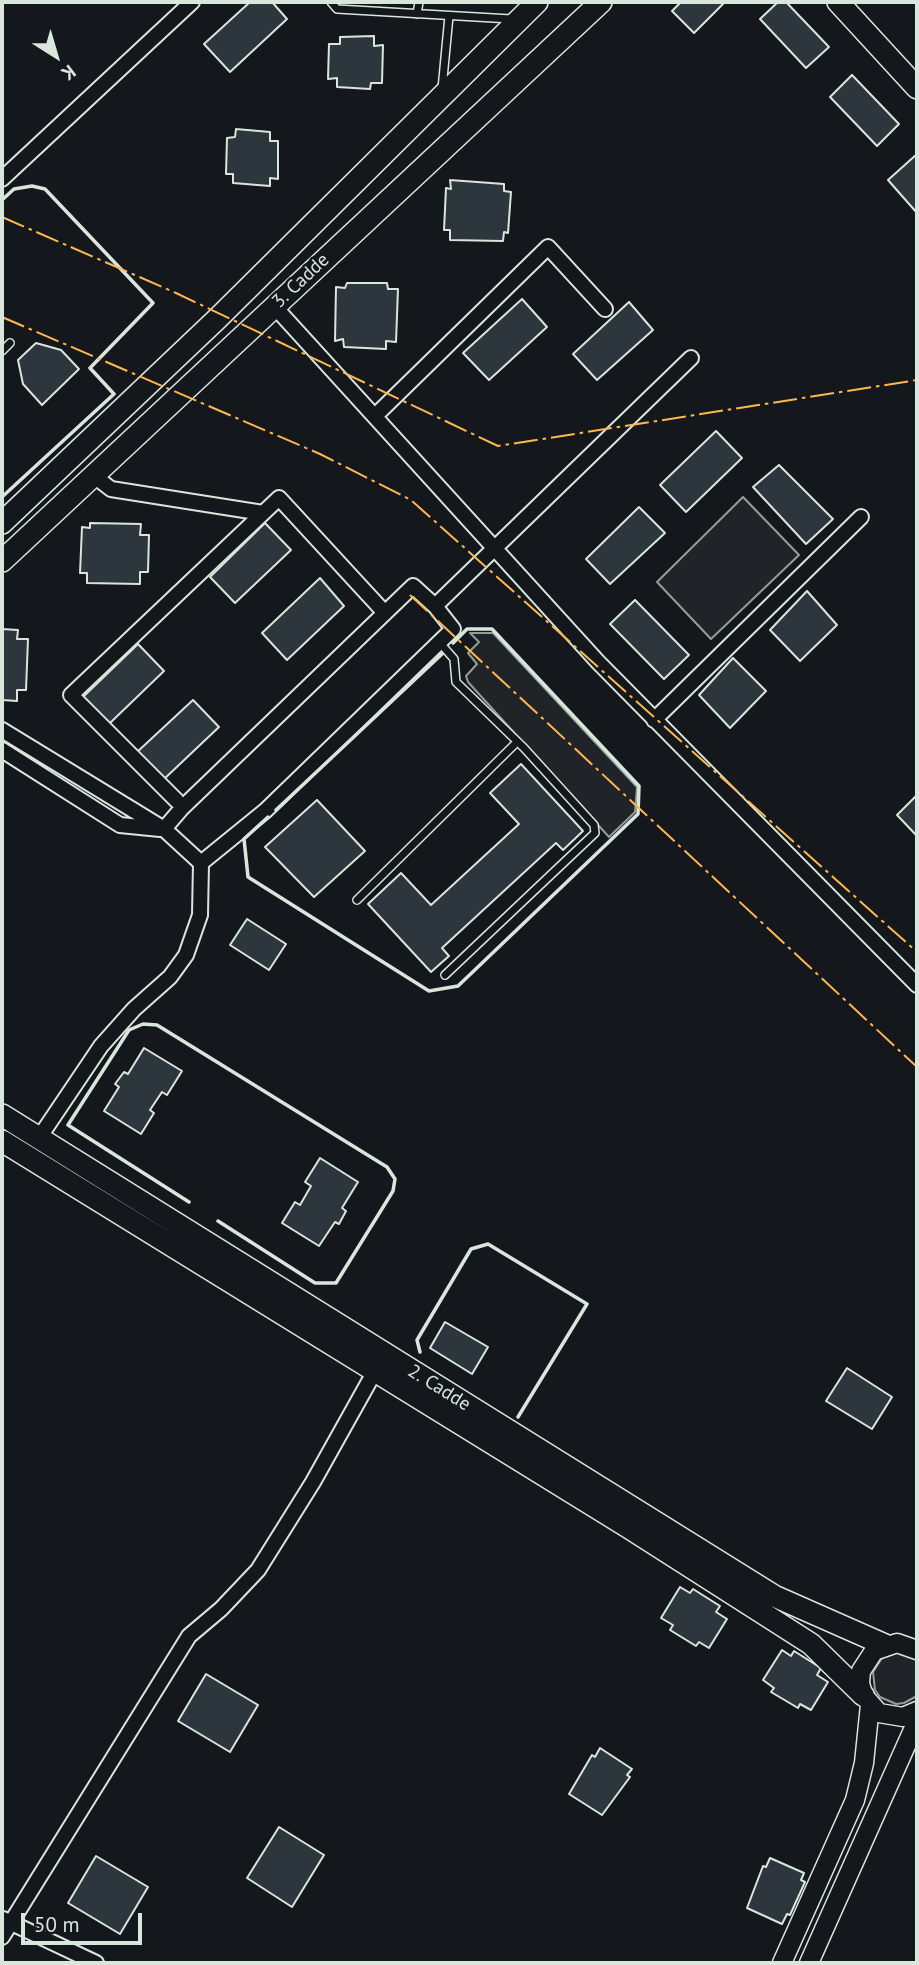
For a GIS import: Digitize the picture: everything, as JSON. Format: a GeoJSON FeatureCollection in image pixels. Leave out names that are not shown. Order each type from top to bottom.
{"type":"FeatureCollection","features":[{"type":"Feature","properties":{"kind":"main road","name":"3. Cadde"},"geometry":{"type":"LineString","coordinates":[[2,523],[217,319],[537,2]]}},
{"type":"Feature","properties":{"kind":"main road","name":"3. Cadde"},"geometry":{"type":"LineString","coordinates":[[2,561],[601,2]]}},
{"type":"Feature","properties":{"kind":"main road"},"geometry":{"type":"LineString","coordinates":[[838,2],[917,88]]}},
{"type":"Feature","properties":{"kind":"main road","name":"2. Cadde"},"geometry":{"type":"LineString","coordinates":[[2,1115],[774,1596],[891,1644]]}},
{"type":"Feature","properties":{"kind":"main road","name":"2. Cadde"},"geometry":{"type":"LineString","coordinates":[[2,1141],[811,1644],[866,1700]]}},
{"type":"Feature","properties":{"kind":"street"},"geometry":{"type":"LineString","coordinates":[[2,179],[192,2]]}},
{"type":"Feature","properties":{"kind":"street"},"geometry":{"type":"LineString","coordinates":[[375,416],[548,247],[605,309]]}},
{"type":"Feature","properties":{"kind":"street"},"geometry":{"type":"LineString","coordinates":[[274,306],[654,720],[917,985]]}},
{"type":"Feature","properties":{"kind":"street"},"geometry":{"type":"LineString","coordinates":[[435,606],[691,358]]}},
{"type":"Feature","properties":{"kind":"street"},"geometry":{"type":"LineString","coordinates":[[93,475],[111,489],[263,513]]}},
{"type":"Feature","properties":{"kind":"street"},"geometry":{"type":"LineString","coordinates":[[177,801],[71,695],[279,498],[385,612]]}},
{"type":"Feature","properties":{"kind":"street"},"geometry":{"type":"LineString","coordinates":[[654,720],[861,517]]}},
{"type":"Feature","properties":{"kind":"street"},"geometry":{"type":"LineString","coordinates":[[39,1138],[101,1046],[134,1009],[170,978],[186,955],[200,915],[201,863],[265,810],[453,629],[435,606],[412,586],[182,808],[164,830]]}},
{"type":"Feature","properties":{"kind":"street"},"geometry":{"type":"LineString","coordinates":[[2,730],[164,830],[201,863]]}},
{"type":"Feature","properties":{"kind":"street"},"geometry":{"type":"LineString","coordinates":[[2,750],[120,825],[164,830]]}},
{"type":"Feature","properties":{"kind":"street"},"geometry":{"type":"LineString","coordinates":[[2,1937],[6,1920],[188,1636],[221,1609],[258,1570],[313,1482],[375,1371]]}},
{"type":"Feature","properties":{"kind":"street"},"geometry":{"type":"LineString","coordinates":[[782,1963],[855,1800],[864,1763],[866,1700],[861,1671],[866,1660],[891,1644],[917,1636]]}},
{"type":"Feature","properties":{"kind":"street"},"geometry":{"type":"LineString","coordinates":[[891,1644],[917,1650]]}},
{"type":"Feature","properties":{"kind":"street"},"geometry":{"type":"LineString","coordinates":[[866,1700],[890,1717],[902,1717],[917,1711]]}},
{"type":"Feature","properties":{"kind":"street"},"geometry":{"type":"LineString","coordinates":[[809,1963],[917,1721]]}},
{"type":"Feature","properties":{"kind":"street"},"geometry":{"type":"LineString","coordinates":[[6,1920],[96,1963]]}},
{"type":"Feature","properties":{"kind":"lane"},"geometry":{"type":"LineString","coordinates":[[331,2],[337,9],[519,20]]}},
{"type":"Feature","properties":{"kind":"lane"},"geometry":{"type":"LineString","coordinates":[[417,14],[419,2]]}},
{"type":"Feature","properties":{"kind":"lane"},"geometry":{"type":"LineString","coordinates":[[441,97],[449,16]]}},
{"type":"Feature","properties":{"kind":"lane"},"geometry":{"type":"LineString","coordinates":[[2,351],[10,343]]}},
{"type":"Feature","properties":{"kind":"lane"},"geometry":{"type":"LineString","coordinates":[[440,643],[454,659],[456,682],[517,742],[594,825],[595,833],[445,975]]}},
{"type":"Feature","properties":{"kind":"lane"},"geometry":{"type":"LineString","coordinates":[[357,900],[517,742]]}},
{"type":"Feature","properties":{"kind":"shaded area"},"geometry":{"type":"Polygon","coordinates":[[[743,497],[799,555],[711,639],[657,582],[743,497]]]}},
{"type":"Feature","properties":{"kind":"shaded area"},"geometry":{"type":"Polygon","coordinates":[[[470,633],[493,633],[637,787],[635,812],[609,837],[468,682],[466,676],[477,664],[468,653],[479,642],[470,633]]]}},
{"type":"Feature","properties":{"kind":"shaded area"},"geometry":{"type":"Polygon","coordinates":[[[898,1652],[917,1660],[917,1696],[896,1704],[880,1697],[875,1690],[873,1672],[882,1658],[898,1652]]]}},
{"type":"Feature","properties":{"kind":"building"},"geometry":{"type":"Polygon","coordinates":[[[250,2],[272,2],[287,19],[230,72],[204,44],[250,2]]]}},
{"type":"Feature","properties":{"kind":"building"},"geometry":{"type":"Polygon","coordinates":[[[681,2],[725,2],[694,33],[672,11],[681,2]]]}},
{"type":"Feature","properties":{"kind":"building"},"geometry":{"type":"Polygon","coordinates":[[[778,2],[786,2],[829,47],[806,68],[760,19],[778,2]]]}},
{"type":"Feature","properties":{"kind":"building"},"geometry":{"type":"Polygon","coordinates":[[[374,36],[374,46],[383,45],[382,83],[371,83],[370,89],[337,87],[337,78],[328,79],[329,44],[340,44],[340,37],[374,36]]]}},
{"type":"Feature","properties":{"kind":"building"},"geometry":{"type":"Polygon","coordinates":[[[852,75],[899,124],[877,146],[830,97],[852,75]]]}},
{"type":"Feature","properties":{"kind":"building"},"geometry":{"type":"Polygon","coordinates":[[[236,129],[270,132],[270,141],[278,141],[278,179],[270,178],[270,186],[233,183],[233,174],[226,174],[227,138],[235,137],[236,129]]]}},
{"type":"Feature","properties":{"kind":"building"},"geometry":{"type":"Polygon","coordinates":[[[917,154],[917,213],[888,180],[917,154]]]}},
{"type":"Feature","properties":{"kind":"building"},"geometry":{"type":"Polygon","coordinates":[[[450,180],[504,184],[504,191],[511,192],[508,233],[504,232],[503,241],[450,240],[450,230],[444,230],[446,188],[451,189],[450,180]]]}},
{"type":"Feature","properties":{"kind":"building"},"geometry":{"type":"Polygon","coordinates":[[[347,283],[387,283],[388,289],[398,289],[396,342],[386,341],[386,349],[344,347],[343,339],[335,341],[336,287],[345,288],[347,283]]]}},
{"type":"Feature","properties":{"kind":"building"},"geometry":{"type":"Polygon","coordinates":[[[522,299],[547,327],[489,380],[463,353],[522,299]]]}},
{"type":"Feature","properties":{"kind":"building"},"geometry":{"type":"Polygon","coordinates":[[[629,302],[653,330],[597,380],[573,354],[629,302]]]}},
{"type":"Feature","properties":{"kind":"building"},"geometry":{"type":"Polygon","coordinates":[[[36,343],[61,350],[79,369],[42,405],[23,384],[18,360],[36,343]]]}},
{"type":"Feature","properties":{"kind":"building"},"geometry":{"type":"Polygon","coordinates":[[[716,431],[742,458],[686,512],[660,485],[716,431]]]}},
{"type":"Feature","properties":{"kind":"building"},"geometry":{"type":"Polygon","coordinates":[[[779,465],[833,519],[806,544],[753,487],[779,465]]]}},
{"type":"Feature","properties":{"kind":"building"},"geometry":{"type":"Polygon","coordinates":[[[639,507],[665,533],[610,584],[586,559],[639,507]]]}},
{"type":"Feature","properties":{"kind":"building"},"geometry":{"type":"Polygon","coordinates":[[[90,523],[141,524],[140,535],[149,535],[148,572],[140,572],[140,584],[87,583],[87,573],[80,573],[82,527],[90,528],[90,523]]]}},
{"type":"Feature","properties":{"kind":"building"},"geometry":{"type":"Polygon","coordinates":[[[265,523],[291,550],[235,603],[210,577],[265,523]]]}},
{"type":"Feature","properties":{"kind":"building"},"geometry":{"type":"Polygon","coordinates":[[[320,578],[344,606],[287,660],[262,633],[320,578]]]}},
{"type":"Feature","properties":{"kind":"building"},"geometry":{"type":"Polygon","coordinates":[[[807,591],[837,625],[800,661],[770,630],[807,591]]]}},
{"type":"Feature","properties":{"kind":"building"},"geometry":{"type":"Polygon","coordinates":[[[635,600],[689,655],[664,679],[610,624],[635,600]]]}},
{"type":"Feature","properties":{"kind":"building"},"geometry":{"type":"Polygon","coordinates":[[[2,629],[18,630],[17,639],[28,639],[26,690],[17,690],[17,701],[2,700],[2,629]]]}},
{"type":"Feature","properties":{"kind":"building"},"geometry":{"type":"Polygon","coordinates":[[[138,644],[164,671],[109,724],[83,697],[138,644]]]}},
{"type":"Feature","properties":{"kind":"building"},"geometry":{"type":"Polygon","coordinates":[[[733,658],[766,691],[730,728],[699,695],[733,658]]]}},
{"type":"Feature","properties":{"kind":"building"},"geometry":{"type":"Polygon","coordinates":[[[193,700],[219,727],[162,781],[136,753],[193,700]]]}},
{"type":"Feature","properties":{"kind":"building"},"geometry":{"type":"Polygon","coordinates":[[[521,764],[583,831],[563,850],[556,843],[442,948],[449,956],[431,972],[368,904],[401,873],[431,905],[519,824],[490,793],[521,764]]]}},
{"type":"Feature","properties":{"kind":"building"},"geometry":{"type":"Polygon","coordinates":[[[917,795],[917,836],[897,815],[917,795]]]}},
{"type":"Feature","properties":{"kind":"building"},"geometry":{"type":"Polygon","coordinates":[[[317,800],[365,851],[314,897],[265,847],[317,800]]]}},
{"type":"Feature","properties":{"kind":"building"},"geometry":{"type":"Polygon","coordinates":[[[247,919],[286,944],[269,970],[230,945],[247,919]]]}},
{"type":"Feature","properties":{"kind":"building"},"geometry":{"type":"Polygon","coordinates":[[[144,1048],[182,1071],[167,1095],[162,1092],[150,1110],[154,1113],[141,1134],[104,1111],[119,1087],[115,1084],[124,1072],[128,1074],[144,1048]]]}},
{"type":"Feature","properties":{"kind":"building"},"geometry":{"type":"Polygon","coordinates":[[[320,1158],[358,1182],[342,1208],[346,1211],[339,1224],[335,1222],[319,1246],[282,1223],[295,1202],[300,1205],[311,1186],[305,1182],[320,1158]]]}},
{"type":"Feature","properties":{"kind":"building"},"geometry":{"type":"Polygon","coordinates":[[[445,1322],[488,1347],[472,1374],[430,1348],[445,1322]]]}},
{"type":"Feature","properties":{"kind":"building"},"geometry":{"type":"Polygon","coordinates":[[[847,1368],[892,1397],[872,1429],[826,1401],[847,1368]]]}},
{"type":"Feature","properties":{"kind":"building"},"geometry":{"type":"Polygon","coordinates":[[[680,1587],[690,1593],[693,1589],[720,1606],[716,1612],[727,1619],[709,1648],[699,1642],[696,1646],[670,1630],[673,1625],[661,1618],[680,1587]]]}},
{"type":"Feature","properties":{"kind":"building"},"geometry":{"type":"Polygon","coordinates":[[[782,1650],[791,1656],[794,1651],[821,1668],[817,1675],[828,1682],[811,1710],[800,1704],[798,1708],[771,1692],[774,1688],[763,1680],[782,1650]]]}},
{"type":"Feature","properties":{"kind":"building"},"geometry":{"type":"Polygon","coordinates":[[[206,1674],[258,1705],[230,1752],[178,1721],[206,1674]]]}},
{"type":"Feature","properties":{"kind":"building"},"geometry":{"type":"Polygon","coordinates":[[[600,1748],[632,1769],[627,1775],[630,1777],[602,1815],[569,1794],[592,1755],[595,1757],[600,1748]]]}},
{"type":"Feature","properties":{"kind":"building"},"geometry":{"type":"Polygon","coordinates":[[[279,1827],[324,1855],[292,1907],[247,1878],[279,1827]]]}},
{"type":"Feature","properties":{"kind":"building"},"geometry":{"type":"Polygon","coordinates":[[[96,1856],[148,1887],[120,1934],[68,1903],[96,1856]]]}},
{"type":"Feature","properties":{"kind":"building"},"geometry":{"type":"Polygon","coordinates":[[[770,1858],[804,1873],[801,1880],[805,1882],[790,1915],[787,1914],[782,1924],[747,1908],[763,1866],[766,1867],[770,1858]]]}},
{"type":"Feature","properties":{"kind":"wall"},"geometry":{"type":"LineString","coordinates":[[2,200],[14,189],[32,186],[45,189],[153,303],[90,368],[114,394],[2,497]]}},
{"type":"Feature","properties":{"kind":"wall"},"geometry":{"type":"LineString","coordinates":[[268,817],[244,839],[248,877],[429,991],[458,986],[638,814],[639,786],[492,629],[467,629],[453,643]]}},
{"type":"Feature","properties":{"kind":"wall"},"geometry":{"type":"LineString","coordinates":[[276,810],[442,654]]}},
{"type":"Feature","properties":{"kind":"wall"},"geometry":{"type":"LineString","coordinates":[[189,1202],[68,1125],[129,1030],[143,1024],[157,1025],[387,1167],[395,1179],[393,1191],[336,1283],[315,1283],[218,1221]]}},
{"type":"Feature","properties":{"kind":"wall"},"geometry":{"type":"LineString","coordinates":[[420,1352],[417,1340],[471,1249],[488,1244],[587,1304],[518,1417]]}},
{"type":"Feature","properties":{"kind":"power"},"geometry":{"type":"LineString","coordinates":[[2,217],[176,293],[498,446],[917,380]]}},
{"type":"Feature","properties":{"kind":"power"},"geometry":{"type":"LineString","coordinates":[[2,317],[320,454],[411,500],[917,952]]}},
{"type":"Feature","properties":{"kind":"power"},"geometry":{"type":"LineString","coordinates":[[410,595],[917,1067]]}}]}
